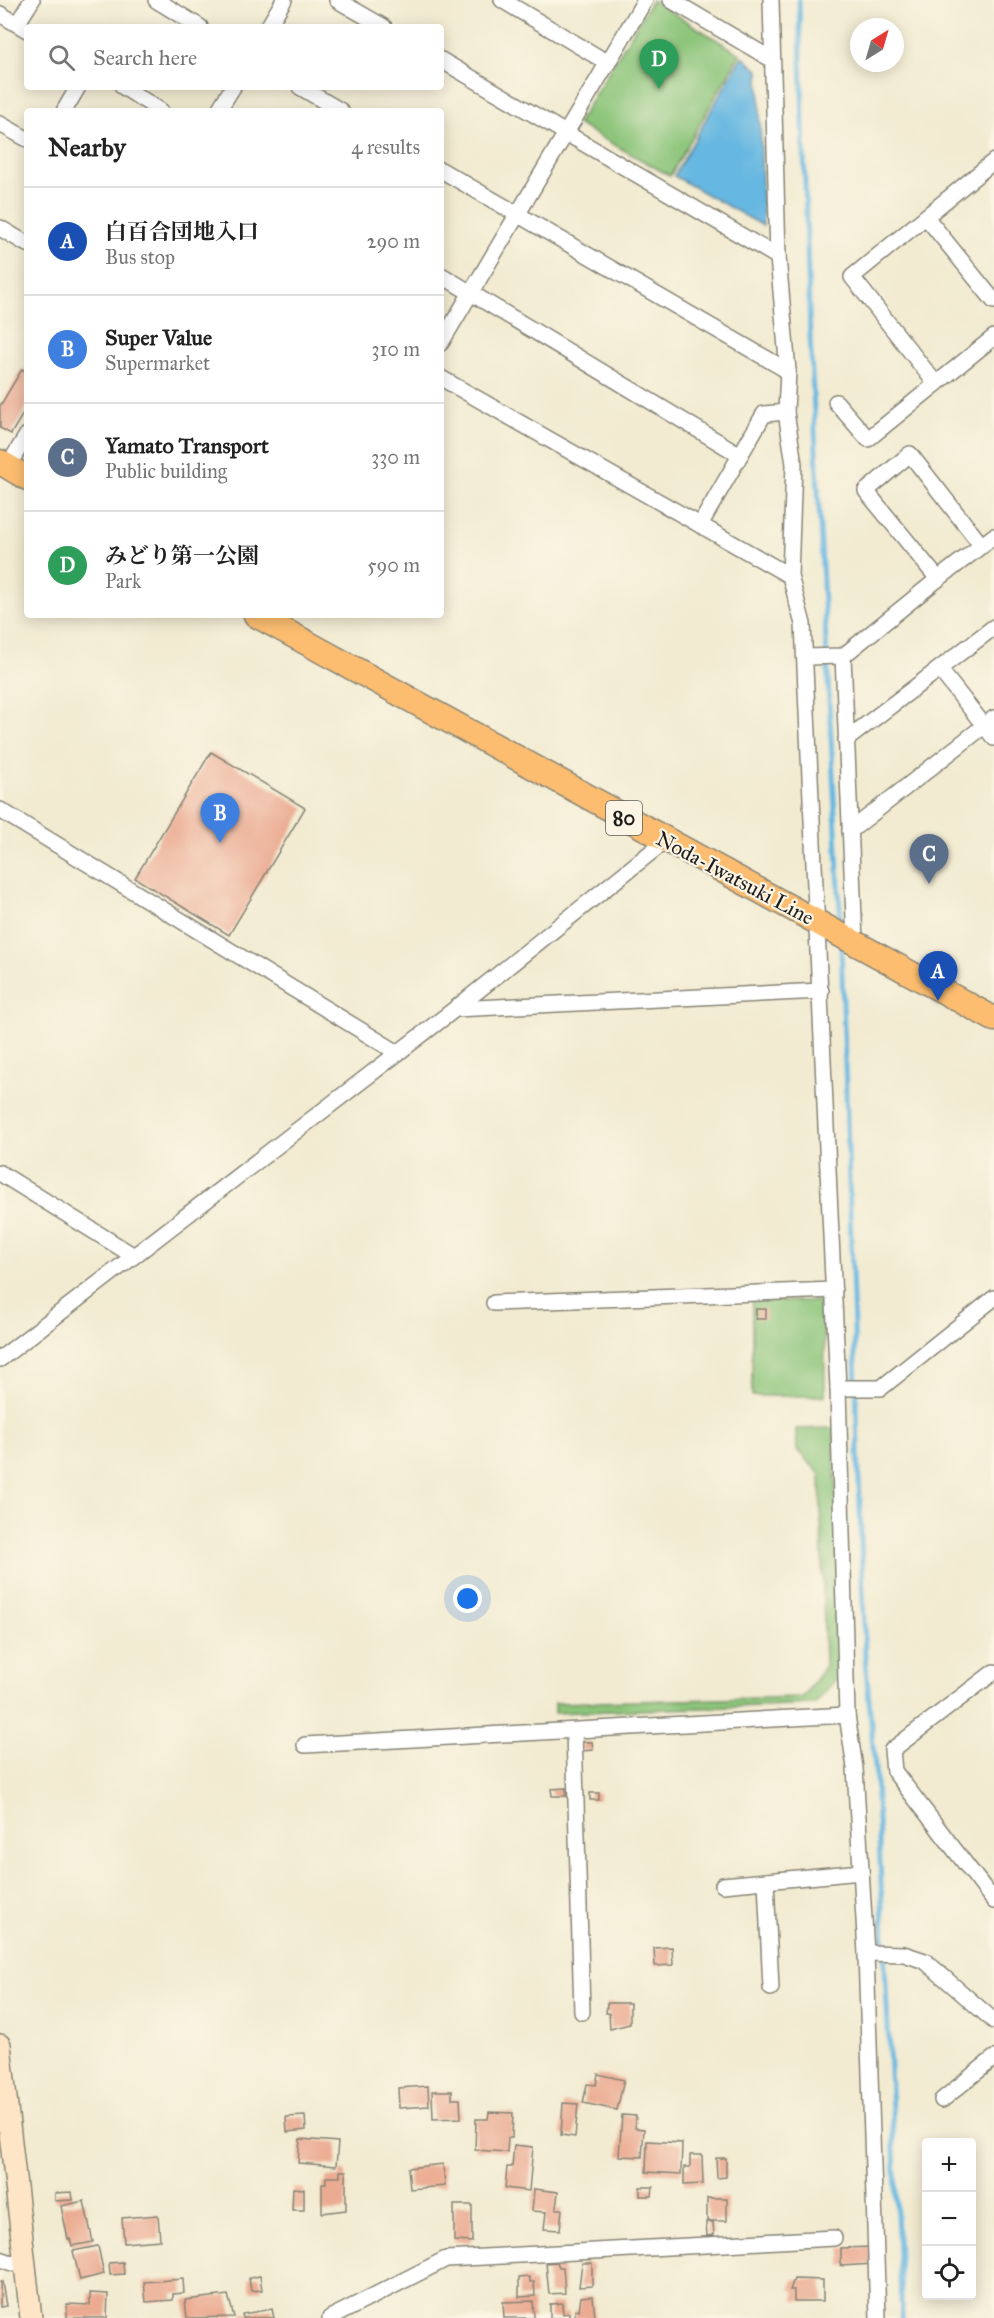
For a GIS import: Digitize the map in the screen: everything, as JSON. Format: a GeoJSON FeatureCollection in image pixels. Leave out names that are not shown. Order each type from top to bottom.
{"type":"FeatureCollection","features":[{"type":"Feature","properties":{"kind":"main road","name":"Noda-Iwatsuki Line"},"geometry":{"type":"LineString","coordinates":[[269,618],[665,841],[994,1019]]}},
{"type":"Feature","properties":{"kind":"street"},"geometry":{"type":"LineString","coordinates":[[0,14],[22,27],[32,0]]}},
{"type":"Feature","properties":{"kind":"street"},"geometry":{"type":"LineString","coordinates":[[156,0],[195,24]]}},
{"type":"Feature","properties":{"kind":"street"},"geometry":{"type":"LineString","coordinates":[[270,24],[284,0]]}},
{"type":"Feature","properties":{"kind":"street"},"geometry":{"type":"LineString","coordinates":[[337,0],[379,24]]}},
{"type":"Feature","properties":{"kind":"street"},"geometry":{"type":"LineString","coordinates":[[502,0],[608,63]]}},
{"type":"Feature","properties":{"kind":"street"},"geometry":{"type":"LineString","coordinates":[[444,338],[645,0]]}},
{"type":"Feature","properties":{"kind":"street"},"geometry":{"type":"LineString","coordinates":[[671,0],[771,58]]}},
{"type":"Feature","properties":{"kind":"street"},"geometry":{"type":"LineString","coordinates":[[771,0],[778,257],[788,371],[786,412],[794,464],[790,576],[803,624],[805,657],[838,1388],[847,1715],[855,1768],[866,1953],[878,2318]]}},
{"type":"Feature","properties":{"kind":"street"},"geometry":{"type":"LineString","coordinates":[[444,62],[778,257]]}},
{"type":"Feature","properties":{"kind":"street"},"geometry":{"type":"LineString","coordinates":[[66,108],[76,90]]}},
{"type":"Feature","properties":{"kind":"street"},"geometry":{"type":"LineString","coordinates":[[128,90],[156,108]]}},
{"type":"Feature","properties":{"kind":"street"},"geometry":{"type":"LineString","coordinates":[[220,108],[231,90]]}},
{"type":"Feature","properties":{"kind":"street"},"geometry":{"type":"LineString","coordinates":[[305,90],[336,108]]}},
{"type":"Feature","properties":{"kind":"street"},"geometry":{"type":"LineString","coordinates":[[0,124],[24,137]]}},
{"type":"Feature","properties":{"kind":"street"},"geometry":{"type":"LineString","coordinates":[[936,384],[852,277],[994,161]]}},
{"type":"Feature","properties":{"kind":"street"},"geometry":{"type":"LineString","coordinates":[[444,172],[788,371]]}},
{"type":"Feature","properties":{"kind":"street"},"geometry":{"type":"LineString","coordinates":[[926,217],[994,301]]}},
{"type":"Feature","properties":{"kind":"street"},"geometry":{"type":"LineString","coordinates":[[0,228],[24,242]]}},
{"type":"Feature","properties":{"kind":"street"},"geometry":{"type":"LineString","coordinates":[[444,277],[740,455]]}},
{"type":"Feature","properties":{"kind":"street"},"geometry":{"type":"LineString","coordinates":[[836,402],[868,439],[994,337]]}},
{"type":"Feature","properties":{"kind":"street"},"geometry":{"type":"LineString","coordinates":[[444,380],[790,576]]}},
{"type":"Feature","properties":{"kind":"street"},"geometry":{"type":"LineString","coordinates":[[700,525],[764,414],[786,412]]}},
{"type":"Feature","properties":{"kind":"street"},"geometry":{"type":"LineString","coordinates":[[12,469],[24,442]]}},
{"type":"Feature","properties":{"kind":"street"},"geometry":{"type":"LineString","coordinates":[[805,657],[843,656],[988,541],[910,454],[866,491],[938,579]]}},
{"type":"Feature","properties":{"kind":"street"},"geometry":{"type":"LineString","coordinates":[[846,740],[994,627]]}},
{"type":"Feature","properties":{"kind":"street"},"geometry":{"type":"LineString","coordinates":[[843,656],[855,942]]}},
{"type":"Feature","properties":{"kind":"street"},"geometry":{"type":"LineString","coordinates":[[940,670],[989,722],[994,738]]}},
{"type":"Feature","properties":{"kind":"street"},"geometry":{"type":"LineString","coordinates":[[850,831],[989,722]]}},
{"type":"Feature","properties":{"kind":"street"},"geometry":{"type":"LineString","coordinates":[[0,810],[398,1053]]}},
{"type":"Feature","properties":{"kind":"street"},"geometry":{"type":"LineString","coordinates":[[0,1359],[398,1053],[665,841]]}},
{"type":"Feature","properties":{"kind":"street"},"geometry":{"type":"LineString","coordinates":[[454,1009],[821,991]]}},
{"type":"Feature","properties":{"kind":"street"},"geometry":{"type":"LineString","coordinates":[[0,1173],[134,1256]]}},
{"type":"Feature","properties":{"kind":"street"},"geometry":{"type":"LineString","coordinates":[[494,1303],[834,1290]]}},
{"type":"Feature","properties":{"kind":"street"},"geometry":{"type":"LineString","coordinates":[[838,1388],[880,1388],[994,1298]]}},
{"type":"Feature","properties":{"kind":"street"},"geometry":{"type":"LineString","coordinates":[[994,1672],[892,1750],[894,1770],[994,1901]]}},
{"type":"Feature","properties":{"kind":"street"},"geometry":{"type":"LineString","coordinates":[[305,1745],[847,1715]]}},
{"type":"Feature","properties":{"kind":"street"},"geometry":{"type":"LineString","coordinates":[[574,1731],[582,2012]]}},
{"type":"Feature","properties":{"kind":"street"},"geometry":{"type":"LineString","coordinates":[[723,1886],[861,1872]]}},
{"type":"Feature","properties":{"kind":"street"},"geometry":{"type":"LineString","coordinates":[[766,1881],[771,1988]]}},
{"type":"Feature","properties":{"kind":"street"},"geometry":{"type":"LineString","coordinates":[[866,1953],[904,1954],[925,1961],[994,2021]]}},
{"type":"Feature","properties":{"kind":"street"},"geometry":{"type":"LineString","coordinates":[[0,2045],[31,2318]]}},
{"type":"Feature","properties":{"kind":"street"},"geometry":{"type":"LineString","coordinates":[[942,2100],[994,2058]]}},
{"type":"Feature","properties":{"kind":"street"},"geometry":{"type":"LineString","coordinates":[[330,2318],[446,2259],[834,2238]]}},
{"type":"Feature","properties":{"kind":"street"},"geometry":{"type":"LineString","coordinates":[[0,2259],[24,2267]]}},
{"type":"Feature","properties":{"kind":"green space"},"geometry":{"type":"Polygon","coordinates":[[[652,0],[740,54],[670,176],[577,124],[652,0]]]}},
{"type":"Feature","properties":{"kind":"green space"},"geometry":{"type":"Polygon","coordinates":[[[752,1301],[824,1301],[825,1396],[752,1396],[752,1301]]]}},
{"type":"Feature","properties":{"kind":"green space"},"geometry":{"type":"Polygon","coordinates":[[[834,1428],[841,1673],[815,1704],[555,1713],[555,1703],[803,1697],[825,1666],[820,1474],[797,1450],[796,1429],[834,1428]]]}},
{"type":"Feature","properties":{"kind":"water"},"geometry":{"type":"Polygon","coordinates":[[[742,56],[759,71],[763,226],[674,176],[742,56]]]}},
{"type":"Feature","properties":{"kind":"building"},"geometry":{"type":"Polygon","coordinates":[[[22,369],[24,370],[24,412],[11,434],[0,428],[0,406],[22,369]]]}},
{"type":"Feature","properties":{"kind":"building"},"geometry":{"type":"Polygon","coordinates":[[[211,752],[305,808],[229,935],[135,878],[211,752]]]}},
{"type":"Feature","properties":{"kind":"building"},"geometry":{"type":"Polygon","coordinates":[[[756,1309],[766,1309],[766,1319],[756,1319],[756,1309]]]}},
{"type":"Feature","properties":{"kind":"building"},"geometry":{"type":"Polygon","coordinates":[[[582,1742],[592,1742],[593,1750],[582,1751],[582,1742]]]}},
{"type":"Feature","properties":{"kind":"building"},"geometry":{"type":"Polygon","coordinates":[[[566,1788],[566,1796],[552,1796],[551,1789],[566,1788]]]}},
{"type":"Feature","properties":{"kind":"building"},"geometry":{"type":"Polygon","coordinates":[[[590,1793],[599,1793],[599,1800],[590,1800],[590,1793]]]}},
{"type":"Feature","properties":{"kind":"building"},"geometry":{"type":"Polygon","coordinates":[[[672,1947],[673,1965],[655,1966],[654,1948],[672,1947]]]}},
{"type":"Feature","properties":{"kind":"building"},"geometry":{"type":"Polygon","coordinates":[[[607,2003],[630,2003],[630,2024],[610,2029],[609,2013],[606,2013],[607,2003]]]}},
{"type":"Feature","properties":{"kind":"building"},"geometry":{"type":"Polygon","coordinates":[[[598,2074],[624,2080],[617,2110],[583,2103],[587,2084],[596,2085],[598,2074]]]}},
{"type":"Feature","properties":{"kind":"building"},"geometry":{"type":"Polygon","coordinates":[[[428,2086],[429,2106],[399,2108],[398,2088],[428,2086]]]}},
{"type":"Feature","properties":{"kind":"building"},"geometry":{"type":"Polygon","coordinates":[[[432,2091],[452,2091],[452,2099],[460,2099],[461,2118],[433,2119],[432,2091]]]}},
{"type":"Feature","properties":{"kind":"building"},"geometry":{"type":"Polygon","coordinates":[[[563,2103],[578,2104],[575,2137],[561,2135],[563,2103]]]}},
{"type":"Feature","properties":{"kind":"building"},"geometry":{"type":"Polygon","coordinates":[[[489,2112],[513,2113],[512,2138],[508,2138],[507,2152],[475,2150],[476,2119],[488,2119],[489,2112]]]}},
{"type":"Feature","properties":{"kind":"building"},"geometry":{"type":"Polygon","coordinates":[[[622,2115],[636,2116],[635,2128],[644,2129],[642,2157],[619,2156],[622,2115]]]}},
{"type":"Feature","properties":{"kind":"building"},"geometry":{"type":"Polygon","coordinates":[[[305,2116],[306,2130],[287,2132],[286,2117],[305,2116]]]}},
{"type":"Feature","properties":{"kind":"building"},"geometry":{"type":"Polygon","coordinates":[[[300,2139],[338,2142],[336,2166],[298,2163],[300,2139]]]}},
{"type":"Feature","properties":{"kind":"building"},"geometry":{"type":"Polygon","coordinates":[[[647,2141],[682,2143],[681,2174],[646,2172],[647,2141]]]}},
{"type":"Feature","properties":{"kind":"building"},"geometry":{"type":"Polygon","coordinates":[[[514,2145],[533,2147],[529,2191],[505,2188],[507,2167],[512,2167],[514,2145]]]}},
{"type":"Feature","properties":{"kind":"building"},"geometry":{"type":"Polygon","coordinates":[[[690,2155],[702,2155],[703,2184],[684,2185],[684,2167],[690,2167],[690,2155]]]}},
{"type":"Feature","properties":{"kind":"building"},"geometry":{"type":"Polygon","coordinates":[[[716,2158],[726,2158],[726,2177],[717,2178],[716,2158]]]}},
{"type":"Feature","properties":{"kind":"building"},"geometry":{"type":"Polygon","coordinates":[[[443,2164],[445,2186],[410,2189],[408,2168],[443,2164]]]}},
{"type":"Feature","properties":{"kind":"building"},"geometry":{"type":"Polygon","coordinates":[[[340,2171],[346,2171],[346,2210],[322,2213],[322,2183],[326,2183],[326,2177],[340,2177],[340,2171]]]}},
{"type":"Feature","properties":{"kind":"building"},"geometry":{"type":"Polygon","coordinates":[[[640,2187],[653,2187],[652,2196],[640,2196],[640,2187]]]}},
{"type":"Feature","properties":{"kind":"building"},"geometry":{"type":"Polygon","coordinates":[[[293,2188],[304,2189],[304,2210],[292,2210],[293,2188]]]}},
{"type":"Feature","properties":{"kind":"building"},"geometry":{"type":"Polygon","coordinates":[[[534,2189],[558,2192],[556,2209],[562,2209],[560,2230],[544,2229],[546,2212],[532,2211],[534,2189]]]}},
{"type":"Feature","properties":{"kind":"building"},"geometry":{"type":"Polygon","coordinates":[[[72,2192],[73,2200],[55,2201],[55,2193],[72,2192]]]}},
{"type":"Feature","properties":{"kind":"building"},"geometry":{"type":"Polygon","coordinates":[[[707,2198],[727,2198],[727,2221],[707,2221],[707,2198]]]}},
{"type":"Feature","properties":{"kind":"building"},"geometry":{"type":"Polygon","coordinates":[[[84,2201],[93,2242],[72,2246],[68,2239],[61,2206],[84,2201]]]}},
{"type":"Feature","properties":{"kind":"building"},"geometry":{"type":"Polygon","coordinates":[[[454,2205],[472,2205],[472,2242],[454,2241],[454,2205]]]}},
{"type":"Feature","properties":{"kind":"building"},"geometry":{"type":"Polygon","coordinates":[[[158,2215],[160,2240],[124,2243],[122,2218],[158,2215]]]}},
{"type":"Feature","properties":{"kind":"building"},"geometry":{"type":"Polygon","coordinates":[[[706,2222],[713,2222],[714,2235],[707,2236],[706,2222]]]}},
{"type":"Feature","properties":{"kind":"building"},"geometry":{"type":"Polygon","coordinates":[[[98,2246],[104,2274],[80,2280],[73,2251],[98,2246]]]}},
{"type":"Feature","properties":{"kind":"building"},"geometry":{"type":"Polygon","coordinates":[[[874,2247],[874,2264],[841,2266],[841,2248],[874,2247]]]}},
{"type":"Feature","properties":{"kind":"building"},"geometry":{"type":"Polygon","coordinates":[[[123,2262],[124,2274],[110,2275],[109,2263],[123,2262]]]}},
{"type":"Feature","properties":{"kind":"building"},"geometry":{"type":"Polygon","coordinates":[[[557,2262],[559,2267],[563,2267],[565,2293],[549,2294],[546,2263],[557,2262]]]}},
{"type":"Feature","properties":{"kind":"building"},"geometry":{"type":"Polygon","coordinates":[[[582,2263],[592,2263],[592,2286],[579,2287],[582,2263]]]}},
{"type":"Feature","properties":{"kind":"building"},"geometry":{"type":"Polygon","coordinates":[[[260,2276],[262,2290],[251,2291],[249,2278],[260,2276]]]}},
{"type":"Feature","properties":{"kind":"building"},"geometry":{"type":"Polygon","coordinates":[[[530,2277],[530,2282],[534,2282],[535,2296],[519,2297],[519,2278],[530,2277]]]}},
{"type":"Feature","properties":{"kind":"building"},"geometry":{"type":"Polygon","coordinates":[[[183,2279],[184,2293],[173,2294],[173,2300],[146,2302],[144,2282],[183,2279]]]}},
{"type":"Feature","properties":{"kind":"building"},"geometry":{"type":"Polygon","coordinates":[[[794,2279],[823,2280],[823,2301],[794,2301],[794,2290],[790,2290],[794,2279]]]}},
{"type":"Feature","properties":{"kind":"building"},"geometry":{"type":"Polygon","coordinates":[[[0,2282],[2,2282],[6,2306],[0,2307],[0,2282]]]}},
{"type":"Feature","properties":{"kind":"building"},"geometry":{"type":"Polygon","coordinates":[[[90,2293],[108,2294],[107,2318],[67,2318],[67,2304],[90,2305],[90,2293]]]}},
{"type":"Feature","properties":{"kind":"building"},"geometry":{"type":"Polygon","coordinates":[[[228,2295],[234,2317],[187,2318],[185,2300],[228,2295]]]}},
{"type":"Feature","properties":{"kind":"building"},"geometry":{"type":"Polygon","coordinates":[[[593,2296],[595,2318],[575,2318],[575,2310],[579,2310],[581,2297],[593,2296]]]}},
{"type":"Feature","properties":{"kind":"building"},"geometry":{"type":"Polygon","coordinates":[[[533,2301],[534,2318],[504,2318],[503,2302],[533,2301]]]}},
{"type":"Feature","properties":{"kind":"building"},"geometry":{"type":"Polygon","coordinates":[[[562,2303],[563,2314],[569,2313],[569,2318],[550,2318],[550,2304],[562,2303]]]}},
{"type":"Feature","properties":{"kind":"building"},"geometry":{"type":"Polygon","coordinates":[[[272,2309],[274,2318],[243,2318],[242,2314],[272,2309]]]}},
{"type":"Feature","properties":{"kind":"waterway"},"geometry":{"type":"LineString","coordinates":[[799,0],[810,335],[841,927]]}},
{"type":"Feature","properties":{"kind":"waterway"},"geometry":{"type":"LineString","coordinates":[[841,943],[865,1656],[876,1778],[902,2318]]}},
{"type":"Feature","properties":{"kind":"place","name":"みどり第一公園"},"geometry":{"type":"Point","coordinates":[659,89]}},
{"type":"Feature","properties":{"kind":"place","name":"Super Value"},"geometry":{"type":"Point","coordinates":[220,843]}},
{"type":"Feature","properties":{"kind":"place","name":"Yamato Transport"},"geometry":{"type":"Point","coordinates":[929,884]}},
{"type":"Feature","properties":{"kind":"place","name":"白百合団地入口"},"geometry":{"type":"Point","coordinates":[938,1001]}}]}
